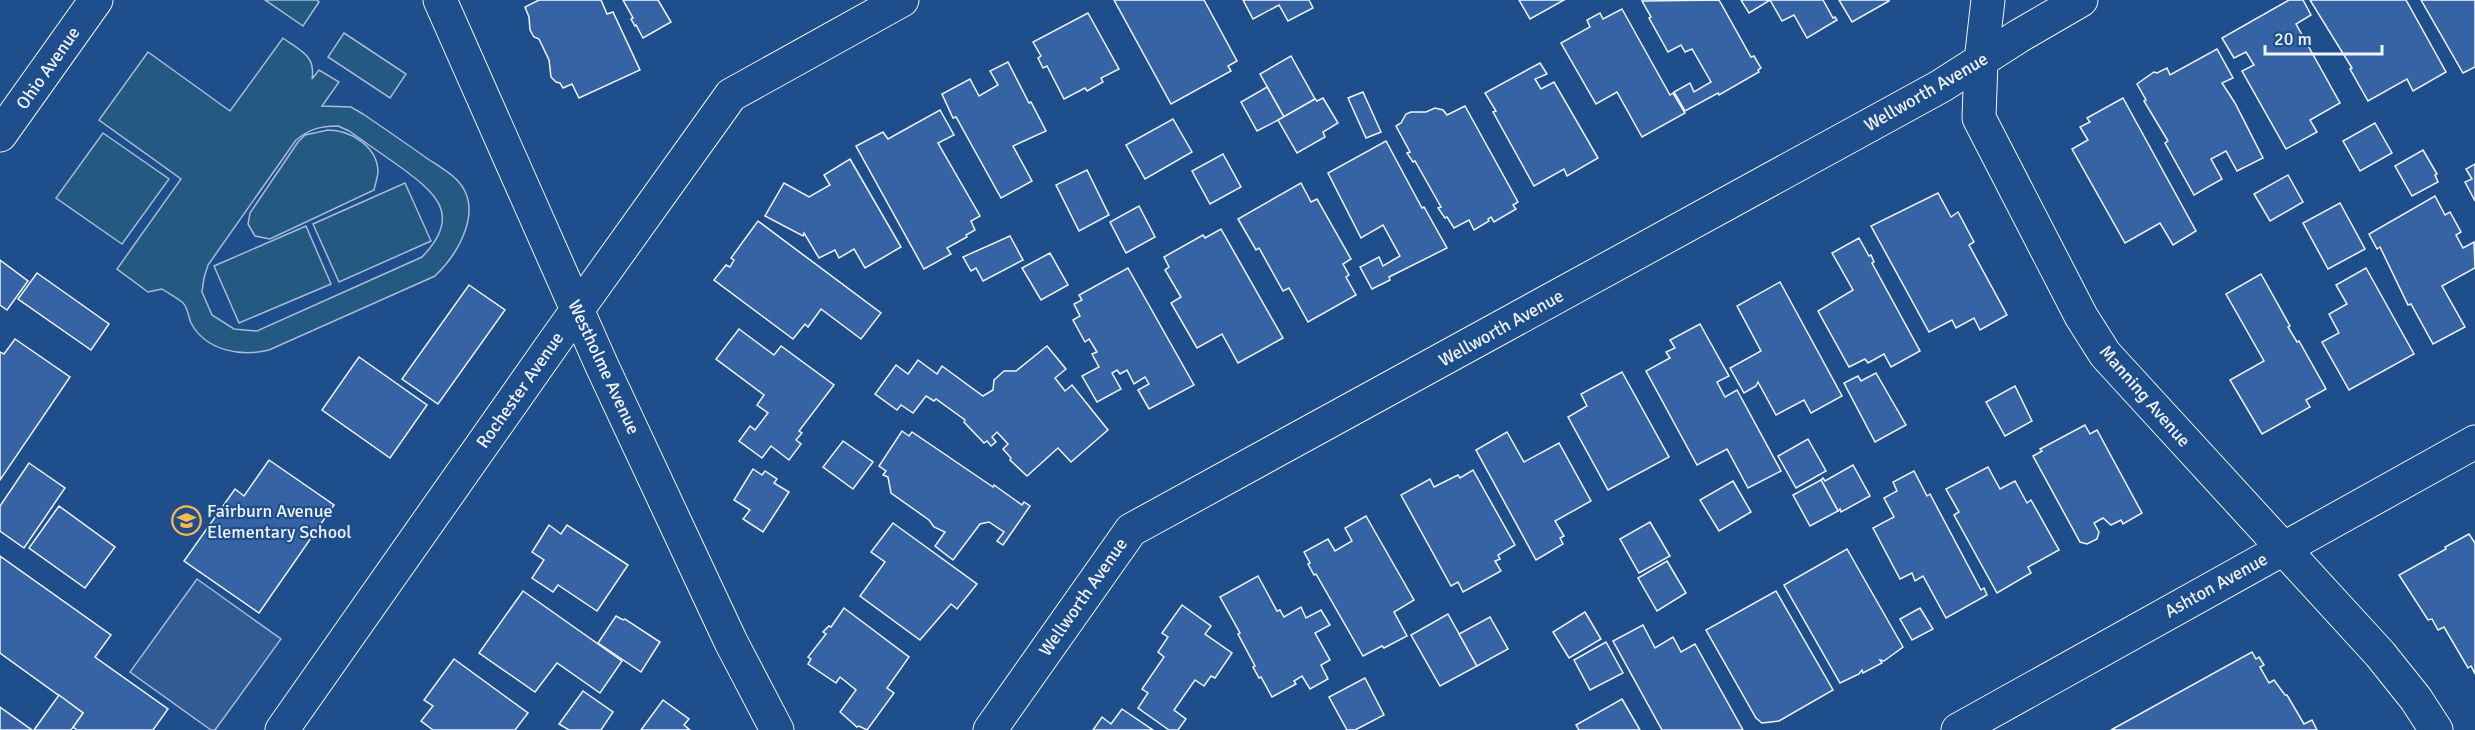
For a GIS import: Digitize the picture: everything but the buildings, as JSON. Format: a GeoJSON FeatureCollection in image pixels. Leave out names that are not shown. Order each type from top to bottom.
{"type":"FeatureCollection","features":[{"type":"Feature","properties":{"kind":"street","name":"Ohio Avenue"},"geometry":{"type":"LineString","coordinates":[[0,135],[96,0]]}},
{"type":"Feature","properties":{"kind":"street","name":"Westholme Avenue"},"geometry":{"type":"LineString","coordinates":[[440,0],[577,310],[731,642],[777,730]]}},
{"type":"Feature","properties":{"kind":"street","name":"Rochester Avenue"},"geometry":{"type":"LineString","coordinates":[[282,730],[577,310],[731,96],[902,0]]}},
{"type":"Feature","properties":{"kind":"street","name":"Manning Avenue"},"geometry":{"type":"LineString","coordinates":[[1988,0],[1981,61],[1979,118],[2081,316],[2106,354],[2380,654],[2416,699],[2436,730]]}},
{"type":"Feature","properties":{"kind":"street","name":"Wellworth Avenue"},"geometry":{"type":"LineString","coordinates":[[990,730],[1131,530],[1941,86],[2081,0]]}},
{"type":"Feature","properties":{"kind":"street","name":"Ashton Avenue"},"geometry":{"type":"LineString","coordinates":[[1958,730],[2234,574],[2284,549],[2475,442]]}},
{"type":"Feature","properties":{"kind":"shaded area"},"geometry":{"type":"Polygon","coordinates":[[[265,0],[317,0],[319,2],[303,26],[265,0]]]}},
{"type":"Feature","properties":{"kind":"shaded area"},"geometry":{"type":"Polygon","coordinates":[[[344,33],[406,74],[390,98],[328,57],[344,33]]]}},
{"type":"Feature","properties":{"kind":"shaded area"},"geometry":{"type":"Polygon","coordinates":[[[283,38],[301,50],[309,59],[312,64],[312,79],[319,70],[339,82],[322,106],[351,107],[455,178],[464,190],[469,216],[466,229],[453,255],[435,276],[269,350],[247,353],[215,346],[206,340],[191,323],[187,309],[182,302],[162,289],[148,292],[117,269],[181,179],[99,120],[148,52],[230,111],[283,38]],[[338,126],[320,128],[296,140],[208,265],[202,292],[212,315],[234,329],[257,331],[422,257],[434,242],[441,229],[442,217],[440,206],[433,196],[412,176],[349,131],[338,126]]]}},
{"type":"Feature","properties":{"kind":"shaded area"},"geometry":{"type":"Polygon","coordinates":[[[328,130],[353,136],[368,147],[373,154],[378,171],[374,190],[270,239],[255,236],[248,224],[250,213],[298,142],[305,135],[328,130]]]}},
{"type":"Feature","properties":{"kind":"shaded area"},"geometry":{"type":"Polygon","coordinates":[[[103,133],[169,179],[122,244],[56,198],[103,133]]]}},
{"type":"Feature","properties":{"kind":"shaded area"},"geometry":{"type":"Polygon","coordinates":[[[405,183],[431,241],[339,282],[313,224],[405,183]]]}},
{"type":"Feature","properties":{"kind":"shaded area"},"geometry":{"type":"Polygon","coordinates":[[[306,226],[331,284],[239,323],[214,266],[306,226]]]}},
{"type":"Feature","properties":{"kind":"shaded area"},"geometry":{"type":"Polygon","coordinates":[[[197,579],[281,639],[215,730],[211,730],[130,672],[197,579]]]}},
{"type":"Feature","properties":{"kind":"place","name":"Fairburn Avenue Elementary School"},"geometry":{"type":"Point","coordinates":[186,521]}}]}
